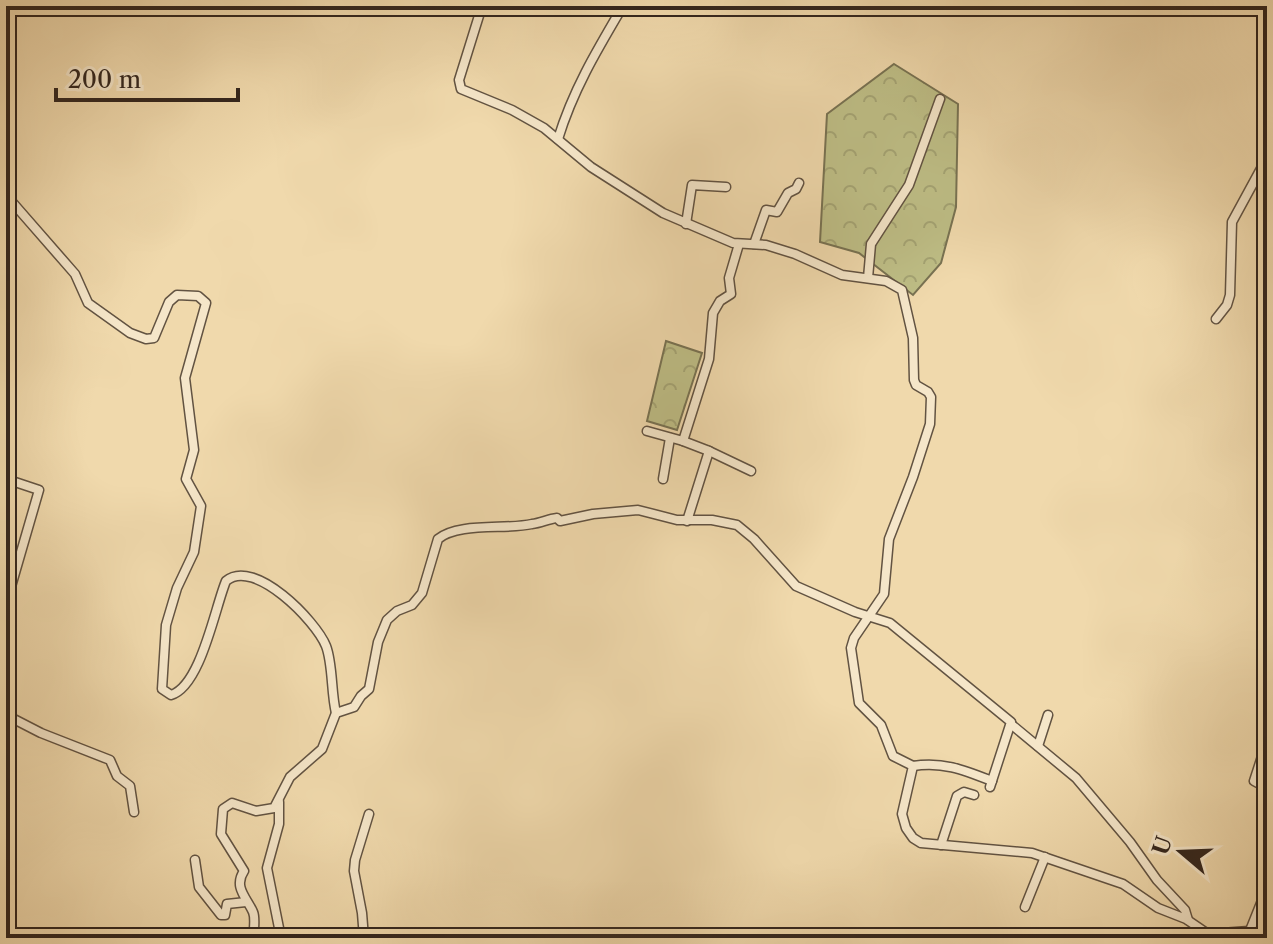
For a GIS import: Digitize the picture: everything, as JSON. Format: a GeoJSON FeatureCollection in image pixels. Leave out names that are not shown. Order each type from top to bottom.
{"type":"FeatureCollection","features":[{"type":"Feature","properties":{"kind":"street"},"geometry":{"type":"LineString","coordinates":[[482,6],[459,86],[465,91],[512,110],[558,139],[618,185],[686,224],[739,244],[754,244],[795,254],[842,275],[886,281],[902,290],[913,338],[914,380],[916,385],[928,392],[932,404],[924,447],[889,539],[884,594],[852,643],[857,699],[881,725],[893,756],[913,766],[933,763],[954,766],[991,784],[1012,725]]}},
{"type":"Feature","properties":{"kind":"street"},"geometry":{"type":"LineString","coordinates":[[558,139],[570,101],[623,6]]}},
{"type":"Feature","properties":{"kind":"street"},"geometry":{"type":"LineString","coordinates":[[868,278],[871,244],[909,185],[940,99]]}},
{"type":"Feature","properties":{"kind":"street"},"geometry":{"type":"LineString","coordinates":[[1216,319],[1227,305],[1230,295],[1232,222],[1266,164]]}},
{"type":"Feature","properties":{"kind":"street"},"geometry":{"type":"LineString","coordinates":[[754,244],[766,210],[777,212],[788,193],[796,189],[799,183]]}},
{"type":"Feature","properties":{"kind":"street"},"geometry":{"type":"LineString","coordinates":[[686,224],[692,185],[726,187]]}},
{"type":"Feature","properties":{"kind":"street"},"geometry":{"type":"LineString","coordinates":[[6,195],[75,274],[88,303],[128,331],[146,339],[154,338],[170,300],[177,295],[200,296],[207,305],[185,378],[194,450],[186,479],[201,506],[194,552],[177,588],[167,621],[162,689],[171,695],[179,692],[204,652],[226,581],[235,575],[263,580],[297,608],[325,644],[336,713],[322,749],[290,777],[271,810],[256,811],[232,803],[222,813],[221,834],[243,868],[240,882],[254,915],[254,938]]}},
{"type":"Feature","properties":{"kind":"street"},"geometry":{"type":"LineString","coordinates":[[683,441],[709,356],[713,313],[720,301],[731,294],[729,278],[739,244]]}},
{"type":"Feature","properties":{"kind":"street"},"geometry":{"type":"LineString","coordinates":[[647,431],[683,441],[751,471]]}},
{"type":"Feature","properties":{"kind":"street"},"geometry":{"type":"LineString","coordinates":[[663,479],[670,438]]}},
{"type":"Feature","properties":{"kind":"street"},"geometry":{"type":"LineString","coordinates":[[687,521],[709,451]]}},
{"type":"Feature","properties":{"kind":"street"},"geometry":{"type":"LineString","coordinates":[[6,479],[39,490],[6,604]]}},
{"type":"Feature","properties":{"kind":"street"},"geometry":{"type":"LineString","coordinates":[[336,713],[354,707],[369,689],[378,642],[387,620],[418,599],[426,585],[436,543],[443,535],[532,524],[547,519],[557,518],[560,521],[644,510],[665,518],[712,520],[737,525],[754,539],[796,586],[855,612],[890,623],[1076,778],[1130,842],[1157,880],[1185,910],[1188,920]]}},
{"type":"Feature","properties":{"kind":"street"},"geometry":{"type":"LineString","coordinates":[[6,715],[41,733],[110,760],[117,776],[130,786],[134,812]]}},
{"type":"Feature","properties":{"kind":"street"},"geometry":{"type":"LineString","coordinates":[[1038,746],[1048,715]]}},
{"type":"Feature","properties":{"kind":"street"},"geometry":{"type":"LineString","coordinates":[[1267,741],[1254,781],[1267,788]]}},
{"type":"Feature","properties":{"kind":"street"},"geometry":{"type":"LineString","coordinates":[[913,766],[903,803],[903,820],[913,838],[921,843],[1004,849],[1045,857],[1123,884],[1158,908],[1188,920],[1208,934],[1248,935],[1267,888]]}},
{"type":"Feature","properties":{"kind":"street"},"geometry":{"type":"LineString","coordinates":[[941,845],[957,796],[964,792],[974,795]]}},
{"type":"Feature","properties":{"kind":"street"},"geometry":{"type":"LineString","coordinates":[[279,796],[279,824],[267,868],[279,915],[281,938]]}},
{"type":"Feature","properties":{"kind":"street"},"geometry":{"type":"LineString","coordinates":[[364,938],[354,871],[369,814]]}},
{"type":"Feature","properties":{"kind":"street"},"geometry":{"type":"LineString","coordinates":[[1025,907],[1045,857]]}},
{"type":"Feature","properties":{"kind":"street"},"geometry":{"type":"LineString","coordinates":[[195,860],[199,887],[221,915],[225,915],[227,904],[246,902]]}},
{"type":"Feature","properties":{"kind":"green space"},"geometry":{"type":"Polygon","coordinates":[[[894,64],[958,104],[956,207],[941,263],[913,295],[859,253],[820,242],[827,114],[894,64]]]}},
{"type":"Feature","properties":{"kind":"green space"},"geometry":{"type":"Polygon","coordinates":[[[666,341],[702,353],[677,430],[647,421],[666,341]]]}}]}
